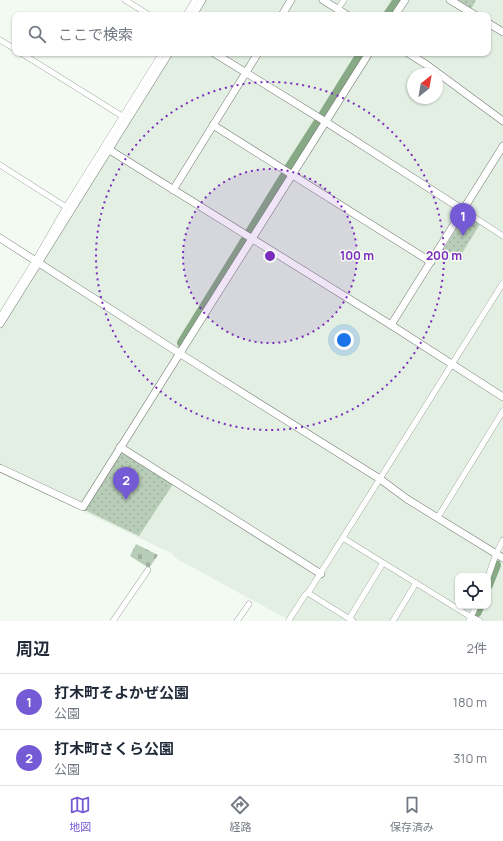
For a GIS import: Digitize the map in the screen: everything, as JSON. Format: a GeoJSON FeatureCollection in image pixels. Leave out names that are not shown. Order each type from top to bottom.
{"type":"FeatureCollection","features":[{"type":"Feature","properties":{"kind":"street"},"geometry":{"type":"LineString","coordinates":[[125,0],[145,12]]}},
{"type":"Feature","properties":{"kind":"street"},"geometry":{"type":"LineString","coordinates":[[188,12],[195,0]]}},
{"type":"Feature","properties":{"kind":"street"},"geometry":{"type":"LineString","coordinates":[[194,12],[202,0]]}},
{"type":"Feature","properties":{"kind":"street"},"geometry":{"type":"LineString","coordinates":[[284,12],[291,0]]}},
{"type":"Feature","properties":{"kind":"street"},"geometry":{"type":"LineString","coordinates":[[322,0],[342,12]]}},
{"type":"Feature","properties":{"kind":"street"},"geometry":{"type":"LineString","coordinates":[[338,9],[344,0]]}},
{"type":"Feature","properties":{"kind":"street"},"geometry":{"type":"LineString","coordinates":[[397,12],[405,0]]}},
{"type":"Feature","properties":{"kind":"street"},"geometry":{"type":"LineString","coordinates":[[450,0],[470,12]]}},
{"type":"Feature","properties":{"kind":"street"},"geometry":{"type":"LineString","coordinates":[[491,25],[503,32]]}},
{"type":"Feature","properties":{"kind":"street"},"geometry":{"type":"LineString","coordinates":[[0,40],[12,47]]}},
{"type":"Feature","properties":{"kind":"street"},"geometry":{"type":"LineString","coordinates":[[26,56],[122,116]]}},
{"type":"Feature","properties":{"kind":"street"},"geometry":{"type":"LineString","coordinates":[[0,324],[66,206],[160,56]]}},
{"type":"Feature","properties":{"kind":"street"},"geometry":{"type":"LineString","coordinates":[[0,316],[167,56]]}},
{"type":"Feature","properties":{"kind":"street"},"geometry":{"type":"LineString","coordinates":[[219,56],[326,122],[503,236]]}},
{"type":"Feature","properties":{"kind":"street"},"geometry":{"type":"LineString","coordinates":[[173,190],[256,56]]}},
{"type":"Feature","properties":{"kind":"street"},"geometry":{"type":"LineString","coordinates":[[0,468],[83,507],[367,56]]}},
{"type":"Feature","properties":{"kind":"street"},"geometry":{"type":"LineString","coordinates":[[413,56],[503,121]]}},
{"type":"Feature","properties":{"kind":"street"},"geometry":{"type":"LineString","coordinates":[[213,125],[431,262]]}},
{"type":"Feature","properties":{"kind":"street"},"geometry":{"type":"LineString","coordinates":[[391,325],[503,146]]}},
{"type":"Feature","properties":{"kind":"street"},"geometry":{"type":"LineString","coordinates":[[108,149],[503,396]]}},
{"type":"Feature","properties":{"kind":"street"},"geometry":{"type":"LineString","coordinates":[[0,165],[66,206]]}},
{"type":"Feature","properties":{"kind":"street"},"geometry":{"type":"LineString","coordinates":[[0,238],[380,479],[407,499],[503,558]]}},
{"type":"Feature","properties":{"kind":"street"},"geometry":{"type":"LineString","coordinates":[[289,620],[321,574],[503,282]]}},
{"type":"Feature","properties":{"kind":"street"},"geometry":{"type":"LineString","coordinates":[[438,517],[503,411]]}},
{"type":"Feature","properties":{"kind":"street"},"geometry":{"type":"LineString","coordinates":[[120,447],[321,574]]}},
{"type":"Feature","properties":{"kind":"street"},"geometry":{"type":"LineString","coordinates":[[343,538],[416,583],[470,619],[480,621]]}},
{"type":"Feature","properties":{"kind":"street"},"geometry":{"type":"LineString","coordinates":[[489,573],[503,540]]}},
{"type":"Feature","properties":{"kind":"street"},"geometry":{"type":"LineString","coordinates":[[308,593],[351,620],[383,563]]}},
{"type":"Feature","properties":{"kind":"street"},"geometry":{"type":"LineString","coordinates":[[113,621],[148,570]]}},
{"type":"Feature","properties":{"kind":"street"},"geometry":{"type":"LineString","coordinates":[[393,621],[416,583]]}},
{"type":"Feature","properties":{"kind":"street"},"geometry":{"type":"LineString","coordinates":[[237,621],[249,604]]}},
{"type":"Feature","properties":{"kind":"street"},"geometry":{"type":"LineString","coordinates":[[470,619],[475,609]]}},
{"type":"Feature","properties":{"kind":"shaded area"},"geometry":{"type":"Polygon","coordinates":[[[206,0],[503,0],[503,621],[291,621],[177,559],[171,553],[0,472],[0,327],[170,56],[491,56],[491,12],[198,12],[206,0]]]}},
{"type":"Feature","properties":{"kind":"green space"},"geometry":{"type":"Polygon","coordinates":[[[457,0],[476,0],[471,9],[457,0]]]}},
{"type":"Feature","properties":{"kind":"green space"},"geometry":{"type":"Polygon","coordinates":[[[465,215],[480,224],[459,258],[444,249],[465,215]]]}},
{"type":"Feature","properties":{"kind":"green space"},"geometry":{"type":"Polygon","coordinates":[[[122,451],[173,484],[139,536],[85,510],[122,451]]]}},
{"type":"Feature","properties":{"kind":"green space"},"geometry":{"type":"Polygon","coordinates":[[[136,544],[158,555],[149,568],[130,556],[136,544]]]}},
{"type":"Feature","properties":{"kind":"waterway"},"geometry":{"type":"LineString","coordinates":[[390,12],[398,0]]}},
{"type":"Feature","properties":{"kind":"waterway"},"geometry":{"type":"LineString","coordinates":[[324,114],[360,56]]}},
{"type":"Feature","properties":{"kind":"waterway"},"geometry":{"type":"LineString","coordinates":[[288,170],[318,123]]}},
{"type":"Feature","properties":{"kind":"waterway"},"geometry":{"type":"LineString","coordinates":[[249,234],[284,177]]}},
{"type":"Feature","properties":{"kind":"waterway"},"geometry":{"type":"LineString","coordinates":[[182,343],[245,241]]}},
{"type":"Feature","properties":{"kind":"waterway"},"geometry":{"type":"LineString","coordinates":[[491,578],[496,565]]}},
{"type":"Feature","properties":{"kind":"place","name":"打木町そよかぜ公園"},"geometry":{"type":"Point","coordinates":[463,236]}},
{"type":"Feature","properties":{"kind":"place","name":"打木町さくら公園"},"geometry":{"type":"Point","coordinates":[126,500]}}]}
